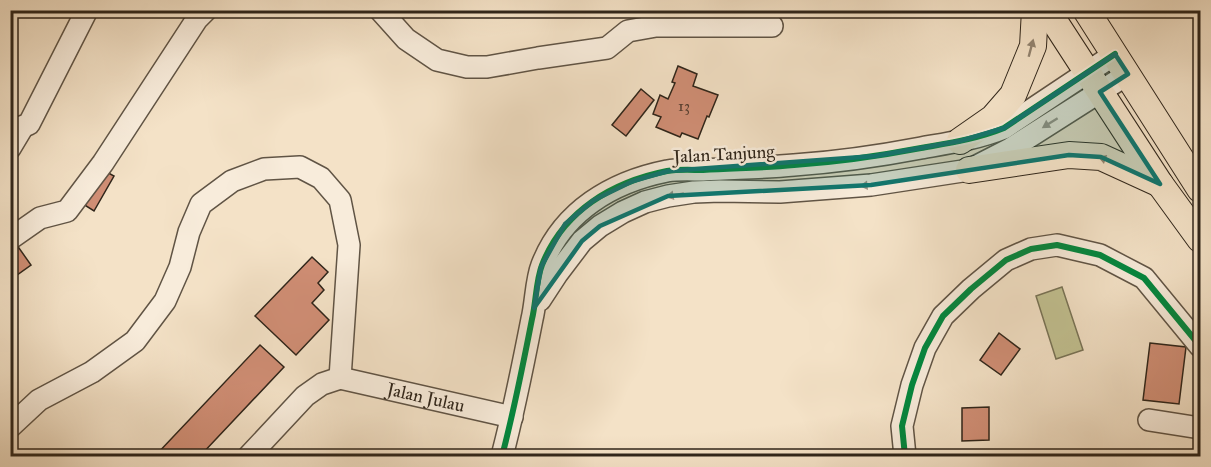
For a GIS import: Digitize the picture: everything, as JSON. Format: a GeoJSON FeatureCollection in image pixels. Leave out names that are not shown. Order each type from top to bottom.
{"type":"FeatureCollection","features":[{"type":"Feature","properties":{"kind":"main road"},"geometry":{"type":"LineString","coordinates":[[960,141],[993,118],[1014,95],[1033,46],[1035,10]]}},
{"type":"Feature","properties":{"kind":"main road"},"geometry":{"type":"LineString","coordinates":[[1047,10],[1160,184],[1200,238]]}},
{"type":"Feature","properties":{"kind":"main road"},"geometry":{"type":"LineString","coordinates":[[1086,10],[1200,189]]}},
{"type":"Feature","properties":{"kind":"main road"},"geometry":{"type":"LineString","coordinates":[[969,170],[1069,155],[1101,157],[1160,184]]}},
{"type":"Feature","properties":{"kind":"street"},"geometry":{"type":"LineString","coordinates":[[10,148],[16,127],[29,124],[87,10]]}},
{"type":"Feature","properties":{"kind":"street"},"geometry":{"type":"LineString","coordinates":[[10,238],[40,218],[67,211],[103,163],[197,19],[206,10]]}},
{"type":"Feature","properties":{"kind":"street"},"geometry":{"type":"LineString","coordinates":[[380,10],[406,39],[437,60],[467,67],[487,67],[538,57],[606,48],[628,32],[656,26],[772,26]]}},
{"type":"Feature","properties":{"kind":"street","name":"Jalan Tanjung"},"geometry":{"type":"LineString","coordinates":[[503,455],[541,267],[554,240],[565,224],[594,200],[633,181],[668,171],[793,165],[875,156],[984,136],[1093,82],[1121,64]]}},
{"type":"Feature","properties":{"kind":"street","name":"Jalan Tanjung"},"geometry":{"type":"LineString","coordinates":[[534,308],[582,241],[600,226],[645,202],[694,192],[780,192],[871,185],[969,170],[1010,149],[1093,82]]}},
{"type":"Feature","properties":{"kind":"street"},"geometry":{"type":"LineString","coordinates":[[10,427],[39,400],[92,372],[135,341],[165,301],[180,267],[189,232],[201,204],[232,181],[264,169],[300,167],[321,178],[340,200],[349,245],[340,378],[322,384],[305,396],[249,456]]}},
{"type":"Feature","properties":{"kind":"street"},"geometry":{"type":"LineString","coordinates":[[905,456],[902,426],[912,385],[925,348],[943,316],[970,289],[1006,260],[1031,249],[1057,245],[1100,255],[1144,278],[1200,346]]}},
{"type":"Feature","properties":{"kind":"street","name":"Jalan Julau"},"geometry":{"type":"LineString","coordinates":[[340,378],[512,417]]}},
{"type":"Feature","properties":{"kind":"street"},"geometry":{"type":"LineString","coordinates":[[1149,420],[1200,428]]}},
{"type":"Feature","properties":{"kind":"highlighted area"},"geometry":{"type":"Polygon","coordinates":[[[1115,54],[1128,74],[1100,92],[1160,184],[1101,157],[1069,155],[871,185],[668,196],[600,226],[582,241],[534,308],[541,267],[565,224],[594,200],[633,181],[668,171],[875,156],[960,141],[1004,128],[1115,54]]]}},
{"type":"Feature","properties":{"kind":"shaded area"},"geometry":{"type":"Polygon","coordinates":[[[1062,287],[1083,350],[1056,359],[1036,296],[1062,287]]]}},
{"type":"Feature","properties":{"kind":"building"},"geometry":{"type":"Polygon","coordinates":[[[678,66],[697,74],[693,86],[718,95],[698,139],[682,133],[680,137],[656,127],[661,117],[653,114],[660,95],[668,99],[675,83],[672,82],[678,66]]]}},
{"type":"Feature","properties":{"kind":"building"},"geometry":{"type":"Polygon","coordinates":[[[641,89],[654,100],[626,136],[612,125],[641,89]]]}},
{"type":"Feature","properties":{"kind":"building"},"geometry":{"type":"Polygon","coordinates":[[[103,170],[114,176],[94,211],[83,204],[103,170]]]}},
{"type":"Feature","properties":{"kind":"building"},"geometry":{"type":"Polygon","coordinates":[[[14,241],[31,265],[10,280],[10,243],[14,241]]]}},
{"type":"Feature","properties":{"kind":"building"},"geometry":{"type":"Polygon","coordinates":[[[312,257],[328,272],[318,283],[324,290],[312,303],[329,320],[296,355],[255,316],[312,257]]]}},
{"type":"Feature","properties":{"kind":"building"},"geometry":{"type":"Polygon","coordinates":[[[999,333],[1020,349],[1001,375],[980,360],[999,333]]]}},
{"type":"Feature","properties":{"kind":"building"},"geometry":{"type":"Polygon","coordinates":[[[1150,343],[1186,347],[1179,404],[1143,400],[1150,343]]]}},
{"type":"Feature","properties":{"kind":"building"},"geometry":{"type":"Polygon","coordinates":[[[260,345],[284,367],[200,456],[155,456],[260,345]]]}},
{"type":"Feature","properties":{"kind":"building"},"geometry":{"type":"Polygon","coordinates":[[[989,407],[989,440],[962,441],[962,408],[989,407]]]}},
{"type":"Feature","properties":{"kind":"cycle path"},"geometry":{"type":"LineString","coordinates":[[502,456],[542,265],[563,229],[576,214],[592,202],[627,183],[667,171],[771,167],[842,160],[905,151],[984,135],[1004,128],[1115,54]]}},
{"type":"Feature","properties":{"kind":"cycle path"},"geometry":{"type":"LineString","coordinates":[[905,456],[902,426],[912,385],[925,348],[943,316],[1006,260],[1031,249],[1057,245],[1100,255],[1144,278],[1200,346]]}}]}
